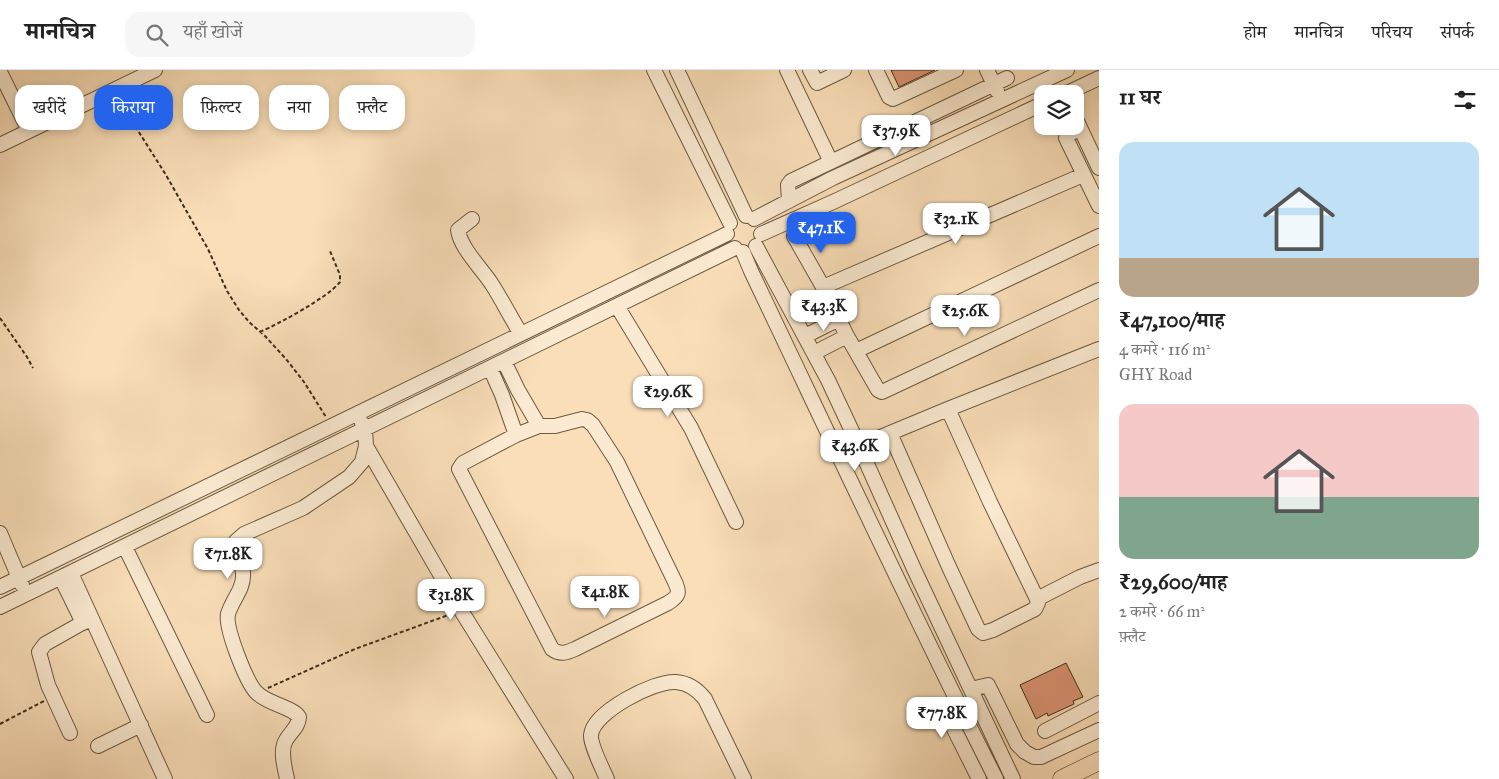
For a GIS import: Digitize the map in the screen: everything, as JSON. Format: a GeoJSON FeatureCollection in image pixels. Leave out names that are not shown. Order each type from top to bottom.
{"type":"FeatureCollection","features":[{"type":"Feature","properties":{"kind":"main road"},"geometry":{"type":"LineString","coordinates":[[1062,779],[1099,761]]}},
{"type":"Feature","properties":{"kind":"street"},"geometry":{"type":"LineString","coordinates":[[124,85],[155,70]]}},
{"type":"Feature","properties":{"kind":"street"},"geometry":{"type":"LineString","coordinates":[[654,70],[728,228],[728,240],[749,245],[814,353],[1013,779]]}},
{"type":"Feature","properties":{"kind":"street"},"geometry":{"type":"LineString","coordinates":[[677,70],[750,217],[759,225],[749,245],[758,287],[955,699],[996,779]]}},
{"type":"Feature","properties":{"kind":"street"},"geometry":{"type":"LineString","coordinates":[[787,70],[831,162]]}},
{"type":"Feature","properties":{"kind":"street"},"geometry":{"type":"LineString","coordinates":[[810,70],[817,83],[844,70]]}},
{"type":"Feature","properties":{"kind":"street"},"geometry":{"type":"LineString","coordinates":[[876,70],[889,97],[893,99],[956,70]]}},
{"type":"Feature","properties":{"kind":"street"},"geometry":{"type":"LineString","coordinates":[[987,70],[1001,101]]}},
{"type":"Feature","properties":{"kind":"street"},"geometry":{"type":"LineString","coordinates":[[0,586],[521,334],[728,228],[734,219],[750,217],[789,201],[842,174],[1067,70]]}},
{"type":"Feature","properties":{"kind":"street"},"geometry":{"type":"LineString","coordinates":[[0,72],[29,131]]}},
{"type":"Feature","properties":{"kind":"street"},"geometry":{"type":"LineString","coordinates":[[789,201],[788,186],[791,181],[994,84],[1006,74],[1015,95]]}},
{"type":"Feature","properties":{"kind":"street"},"geometry":{"type":"LineString","coordinates":[[1084,85],[1099,78]]}},
{"type":"Feature","properties":{"kind":"street"},"geometry":{"type":"LineString","coordinates":[[0,145],[94,99]]}},
{"type":"Feature","properties":{"kind":"street"},"geometry":{"type":"LineString","coordinates":[[0,608],[617,306],[749,245],[833,202],[1034,108]]}},
{"type":"Feature","properties":{"kind":"street"},"geometry":{"type":"LineString","coordinates":[[1067,135],[1065,137],[1099,206]]}},
{"type":"Feature","properties":{"kind":"street"},"geometry":{"type":"LineString","coordinates":[[1084,135],[1099,168]]}},
{"type":"Feature","properties":{"kind":"street"},"geometry":{"type":"LineString","coordinates":[[823,287],[1083,175]]}},
{"type":"Feature","properties":{"kind":"street"},"geometry":{"type":"LineString","coordinates":[[472,219],[458,230],[459,237],[492,284],[521,334]]}},
{"type":"Feature","properties":{"kind":"street"},"geometry":{"type":"LineString","coordinates":[[794,236],[823,287],[847,336],[878,390],[882,392],[1099,290]]}},
{"type":"Feature","properties":{"kind":"street"},"geometry":{"type":"LineString","coordinates":[[856,351],[1099,236]]}},
{"type":"Feature","properties":{"kind":"street"},"geometry":{"type":"LineString","coordinates":[[617,306],[691,428],[736,522]]}},
{"type":"Feature","properties":{"kind":"street"},"geometry":{"type":"LineString","coordinates":[[805,336],[839,319]]}},
{"type":"Feature","properties":{"kind":"street"},"geometry":{"type":"LineString","coordinates":[[814,353],[847,336]]}},
{"type":"Feature","properties":{"kind":"street"},"geometry":{"type":"LineString","coordinates":[[859,446],[1099,349]]}},
{"type":"Feature","properties":{"kind":"street"},"geometry":{"type":"LineString","coordinates":[[504,361],[538,426]]}},
{"type":"Feature","properties":{"kind":"street"},"geometry":{"type":"LineString","coordinates":[[490,368],[516,435]]}},
{"type":"Feature","properties":{"kind":"street"},"geometry":{"type":"LineString","coordinates":[[890,433],[980,632],[987,633],[1032,612],[1037,606],[1037,599],[948,409]]}},
{"type":"Feature","properties":{"kind":"street"},"geometry":{"type":"LineString","coordinates":[[287,779],[284,743],[297,724],[298,717],[294,711],[275,704],[257,693],[242,666],[227,621],[243,576],[236,549],[236,541],[244,534],[308,505],[349,477],[359,467],[366,446],[365,429],[357,413]]}},
{"type":"Feature","properties":{"kind":"street"},"geometry":{"type":"LineString","coordinates":[[582,419],[587,420],[593,425],[617,462],[678,588],[677,596],[668,602],[563,654],[552,648],[459,469],[463,463],[516,435],[538,426],[555,426],[582,419]]}},
{"type":"Feature","properties":{"kind":"street"},"geometry":{"type":"LineString","coordinates":[[366,446],[462,612],[566,779]]}},
{"type":"Feature","properties":{"kind":"street"},"geometry":{"type":"LineString","coordinates":[[0,532],[26,595]]}},
{"type":"Feature","properties":{"kind":"street"},"geometry":{"type":"LineString","coordinates":[[124,547],[206,715]]}},
{"type":"Feature","properties":{"kind":"street"},"geometry":{"type":"LineString","coordinates":[[1037,599],[1080,577],[1099,570]]}},
{"type":"Feature","properties":{"kind":"street"},"geometry":{"type":"LineString","coordinates":[[66,576],[141,725],[165,779]]}},
{"type":"Feature","properties":{"kind":"street"},"geometry":{"type":"LineString","coordinates":[[915,616],[932,608]]}},
{"type":"Feature","properties":{"kind":"street"},"geometry":{"type":"LineString","coordinates":[[70,733],[48,685],[39,652],[45,644],[87,620]]}},
{"type":"Feature","properties":{"kind":"street"},"geometry":{"type":"LineString","coordinates":[[607,779],[591,736],[596,724],[612,708],[633,696],[656,685],[675,681],[692,687],[705,699],[744,779]]}},
{"type":"Feature","properties":{"kind":"street"},"geometry":{"type":"LineString","coordinates":[[971,689],[988,685],[1017,744],[1034,757],[1041,757],[1099,730]]}},
{"type":"Feature","properties":{"kind":"street"},"geometry":{"type":"LineString","coordinates":[[955,699],[949,710],[948,717],[978,779]]}},
{"type":"Feature","properties":{"kind":"street"},"geometry":{"type":"LineString","coordinates":[[1045,731],[1099,703]]}},
{"type":"Feature","properties":{"kind":"street"},"geometry":{"type":"LineString","coordinates":[[98,746],[141,725]]}},
{"type":"Feature","properties":{"kind":"path"},"geometry":{"type":"LineString","coordinates":[[138,130],[208,249],[227,291],[249,322],[276,347],[293,368],[332,426]]}},
{"type":"Feature","properties":{"kind":"path"},"geometry":{"type":"LineString","coordinates":[[260,332],[320,298],[338,285],[340,275],[330,251]]}},
{"type":"Feature","properties":{"kind":"path"},"geometry":{"type":"LineString","coordinates":[[0,318],[33,368]]}},
{"type":"Feature","properties":{"kind":"path"},"geometry":{"type":"LineString","coordinates":[[257,693],[355,649],[454,613],[462,612]]}},
{"type":"Feature","properties":{"kind":"path"},"geometry":{"type":"LineString","coordinates":[[0,724],[53,696]]}},
{"type":"Feature","properties":{"kind":"building"},"geometry":{"type":"Polygon","coordinates":[[[891,70],[935,70],[899,87],[891,70]]]}},
{"type":"Feature","properties":{"kind":"building"},"geometry":{"type":"Polygon","coordinates":[[[1066,663],[1083,697],[1073,701],[1074,704],[1048,716],[1047,713],[1036,719],[1020,685],[1066,663]]]}}]}
